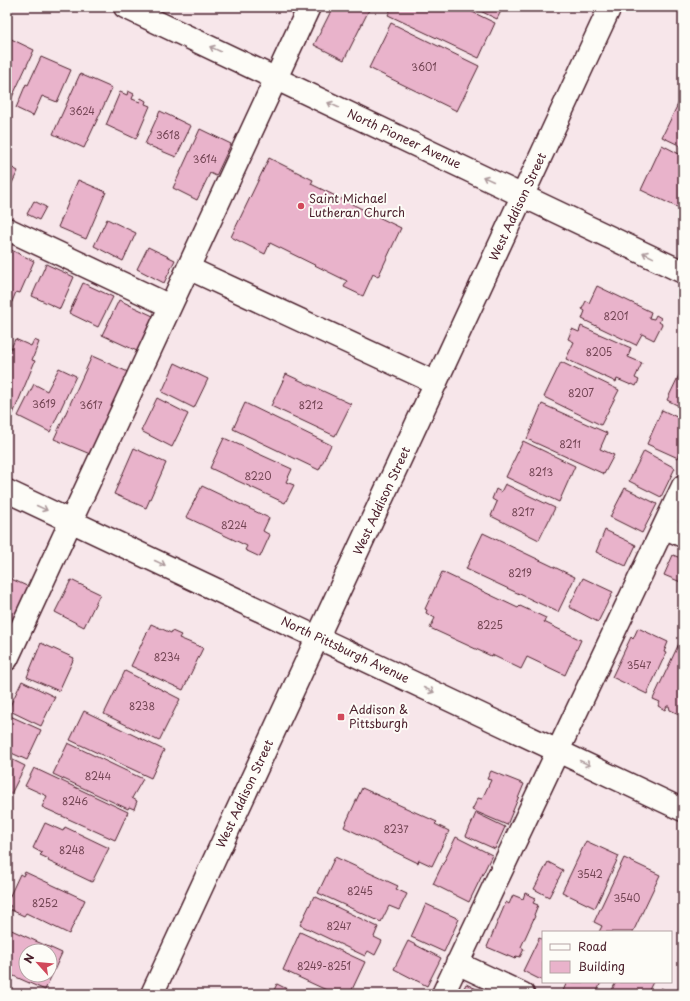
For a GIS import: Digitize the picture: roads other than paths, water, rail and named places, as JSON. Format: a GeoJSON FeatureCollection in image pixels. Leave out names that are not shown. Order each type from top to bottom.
{"type":"FeatureCollection","features":[{"type":"Feature","properties":{"kind":"street","name":"North Pioneer Avenue"},"geometry":{"type":"LineString","coordinates":[[125,7],[683,272]]}},
{"type":"Feature","properties":{"kind":"street"},"geometry":{"type":"LineString","coordinates":[[7,659],[309,7]]}},
{"type":"Feature","properties":{"kind":"street","name":"West Addison Street"},"geometry":{"type":"LineString","coordinates":[[152,994],[610,7]]}},
{"type":"Feature","properties":{"kind":"street"},"geometry":{"type":"LineString","coordinates":[[7,229],[170,306]]}},
{"type":"Feature","properties":{"kind":"street"},"geometry":{"type":"LineString","coordinates":[[188,268],[436,383]]}},
{"type":"Feature","properties":{"kind":"street"},"geometry":{"type":"LineString","coordinates":[[443,994],[683,486]]}},
{"type":"Feature","properties":{"kind":"street","name":"North Pittsburgh Avenue"},"geometry":{"type":"LineString","coordinates":[[7,491],[683,810]]}},
{"type":"Feature","properties":{"kind":"street"},"geometry":{"type":"LineString","coordinates":[[664,527],[683,536]]}},
{"type":"Feature","properties":{"kind":"street"},"geometry":{"type":"LineString","coordinates":[[458,963],[523,994]]}},
{"type":"Feature","properties":{"kind":"place","name":"Saint Michael Lutheran Church"},"geometry":{"type":"Point","coordinates":[301,206]}},
{"type":"Feature","properties":{"kind":"place","name":"Addison & Pittsburgh"},"geometry":{"type":"Point","coordinates":[341,717]}}]}
